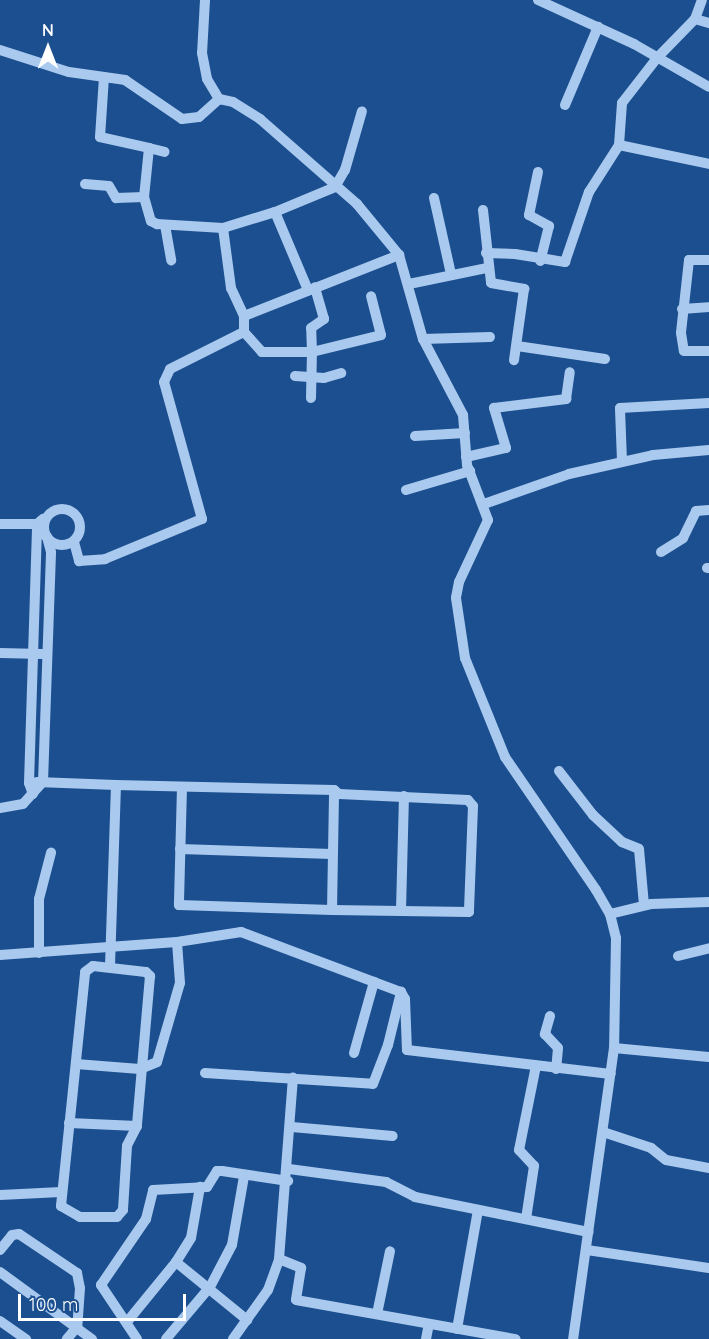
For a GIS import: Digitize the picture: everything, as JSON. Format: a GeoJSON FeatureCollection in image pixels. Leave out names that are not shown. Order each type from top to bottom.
{"type":"FeatureCollection","features":[{"type":"Feature","properties":{"kind":"street"},"geometry":{"type":"LineString","coordinates":[[205,0],[202,53],[207,78],[219,99],[233,102],[260,119],[378,226],[399,255],[423,339],[460,407],[466,457],[484,504],[488,526],[459,582],[456,598],[465,658],[505,757],[548,815],[610,914],[616,938],[614,1048],[573,1339]]}},
{"type":"Feature","properties":{"kind":"street"},"geometry":{"type":"LineString","coordinates":[[538,0],[657,57],[709,87]]}},
{"type":"Feature","properties":{"kind":"street"},"geometry":{"type":"LineString","coordinates":[[558,11],[563,0]]}},
{"type":"Feature","properties":{"kind":"street"},"geometry":{"type":"LineString","coordinates":[[486,253],[516,254],[540,261],[565,262],[589,192],[619,145],[622,103],[657,57],[695,20],[702,0]]}},
{"type":"Feature","properties":{"kind":"street"},"geometry":{"type":"LineString","coordinates":[[695,20],[709,23]]}},
{"type":"Feature","properties":{"kind":"street"},"geometry":{"type":"LineString","coordinates":[[565,105],[598,27]]}},
{"type":"Feature","properties":{"kind":"street"},"geometry":{"type":"LineString","coordinates":[[0,51],[69,72],[125,80],[182,119],[200,117],[219,99]]}},
{"type":"Feature","properties":{"kind":"street"},"geometry":{"type":"LineString","coordinates":[[104,77],[100,136],[165,152]]}},
{"type":"Feature","properties":{"kind":"street"},"geometry":{"type":"LineString","coordinates":[[149,148],[144,197],[151,221],[165,225],[223,228],[275,212],[335,187],[345,170],[362,111]]}},
{"type":"Feature","properties":{"kind":"street"},"geometry":{"type":"LineString","coordinates":[[619,145],[709,164]]}},
{"type":"Feature","properties":{"kind":"street"},"geometry":{"type":"LineString","coordinates":[[538,172],[529,215],[549,226],[540,261]]}},
{"type":"Feature","properties":{"kind":"street"},"geometry":{"type":"LineString","coordinates":[[86,184],[109,186],[116,198],[144,197]]}},
{"type":"Feature","properties":{"kind":"street"},"geometry":{"type":"LineString","coordinates":[[434,198],[452,274]]}},
{"type":"Feature","properties":{"kind":"street"},"geometry":{"type":"LineString","coordinates":[[483,210],[487,268],[493,284],[524,289],[514,360]]}},
{"type":"Feature","properties":{"kind":"street"},"geometry":{"type":"LineString","coordinates":[[275,212],[312,288],[324,319],[311,328],[311,398]]}},
{"type":"Feature","properties":{"kind":"street"},"geometry":{"type":"LineString","coordinates":[[165,225],[171,260]]}},
{"type":"Feature","properties":{"kind":"street"},"geometry":{"type":"LineString","coordinates":[[223,228],[231,288],[244,316],[244,332],[262,352],[312,352],[381,335],[371,296]]}},
{"type":"Feature","properties":{"kind":"street"},"geometry":{"type":"LineString","coordinates":[[244,316],[399,255]]}},
{"type":"Feature","properties":{"kind":"street"},"geometry":{"type":"LineString","coordinates":[[709,260],[689,260],[682,309],[681,348],[689,352],[709,351]]}},
{"type":"Feature","properties":{"kind":"street"},"geometry":{"type":"LineString","coordinates":[[409,284],[487,268]]}},
{"type":"Feature","properties":{"kind":"street"},"geometry":{"type":"LineString","coordinates":[[682,309],[709,307]]}},
{"type":"Feature","properties":{"kind":"street"},"geometry":{"type":"LineString","coordinates":[[74,542],[79,561],[105,560],[203,518],[164,382],[170,369],[178,364],[244,332]]}},
{"type":"Feature","properties":{"kind":"street"},"geometry":{"type":"LineString","coordinates":[[423,339],[490,337]]}},
{"type":"Feature","properties":{"kind":"street"},"geometry":{"type":"LineString","coordinates":[[517,346],[605,359]]}},
{"type":"Feature","properties":{"kind":"street"},"geometry":{"type":"LineString","coordinates":[[466,457],[506,448],[494,408],[566,399],[570,372]]}},
{"type":"Feature","properties":{"kind":"street"},"geometry":{"type":"LineString","coordinates":[[295,375],[330,377],[341,373]]}},
{"type":"Feature","properties":{"kind":"street"},"geometry":{"type":"LineString","coordinates":[[622,461],[620,408],[709,403]]}},
{"type":"Feature","properties":{"kind":"street"},"geometry":{"type":"LineString","coordinates":[[415,436],[465,434]]}},
{"type":"Feature","properties":{"kind":"street"},"geometry":{"type":"LineString","coordinates":[[484,504],[569,474],[622,461],[709,450]]}},
{"type":"Feature","properties":{"kind":"street"},"geometry":{"type":"LineString","coordinates":[[406,490],[470,471]]}},
{"type":"Feature","properties":{"kind":"street"},"geometry":{"type":"LineString","coordinates":[[0,524],[37,527],[47,537],[62,546],[74,542],[80,532],[76,516],[61,509],[50,514],[37,527],[43,782],[19,807],[0,808]]}},
{"type":"Feature","properties":{"kind":"street"},"geometry":{"type":"LineString","coordinates":[[661,552],[683,538],[696,511],[709,510]]}},
{"type":"Feature","properties":{"kind":"street"},"geometry":{"type":"LineString","coordinates":[[33,794],[28,783],[51,552],[44,527],[50,514]]}},
{"type":"Feature","properties":{"kind":"street"},"geometry":{"type":"LineString","coordinates":[[0,653],[41,657]]}},
{"type":"Feature","properties":{"kind":"street"},"geometry":{"type":"LineString","coordinates":[[0,660],[41,657]]}},
{"type":"Feature","properties":{"kind":"street"},"geometry":{"type":"LineString","coordinates":[[559,771],[593,815],[622,842],[639,849],[644,905]]}},
{"type":"Feature","properties":{"kind":"street"},"geometry":{"type":"LineString","coordinates":[[28,783],[334,790],[339,794],[472,801],[471,908],[465,914],[401,910],[182,907],[178,902],[182,787]]}},
{"type":"Feature","properties":{"kind":"street"},"geometry":{"type":"LineString","coordinates":[[110,966],[116,784]]}},
{"type":"Feature","properties":{"kind":"street"},"geometry":{"type":"LineString","coordinates":[[332,910],[334,790]]}},
{"type":"Feature","properties":{"kind":"street"},"geometry":{"type":"LineString","coordinates":[[401,910],[404,796]]}},
{"type":"Feature","properties":{"kind":"street"},"geometry":{"type":"LineString","coordinates":[[180,849],[332,854]]}},
{"type":"Feature","properties":{"kind":"street"},"geometry":{"type":"LineString","coordinates":[[39,953],[39,899],[51,853]]}},
{"type":"Feature","properties":{"kind":"street"},"geometry":{"type":"LineString","coordinates":[[610,914],[644,905],[709,902]]}},
{"type":"Feature","properties":{"kind":"street"},"geometry":{"type":"LineString","coordinates":[[0,955],[177,942],[241,932],[401,992],[405,999],[407,1050],[610,1074]]}},
{"type":"Feature","properties":{"kind":"street"},"geometry":{"type":"LineString","coordinates":[[76,1064],[140,1069],[151,1067],[162,1056],[180,983],[177,942]]}},
{"type":"Feature","properties":{"kind":"street"},"geometry":{"type":"LineString","coordinates":[[678,956],[709,948]]}},
{"type":"Feature","properties":{"kind":"street"},"geometry":{"type":"LineString","coordinates":[[93,966],[110,966],[146,972],[150,976],[140,1069],[137,1126],[127,1146],[123,1210],[117,1217],[71,1215],[61,1206],[61,1192],[85,972],[93,966]]}},
{"type":"Feature","properties":{"kind":"street"},"geometry":{"type":"LineString","coordinates":[[354,1053],[374,982]]}},
{"type":"Feature","properties":{"kind":"street"},"geometry":{"type":"LineString","coordinates":[[206,1073],[373,1084],[388,1045],[401,992]]}},
{"type":"Feature","properties":{"kind":"street"},"geometry":{"type":"LineString","coordinates":[[550,1016],[545,1034],[558,1048],[556,1069]]}},
{"type":"Feature","properties":{"kind":"street"},"geometry":{"type":"LineString","coordinates":[[388,1045],[395,1041],[406,1045]]}},
{"type":"Feature","properties":{"kind":"street"},"geometry":{"type":"LineString","coordinates":[[614,1048],[709,1057]]}},
{"type":"Feature","properties":{"kind":"street"},"geometry":{"type":"LineString","coordinates":[[526,1219],[534,1167],[519,1150],[536,1066]]}},
{"type":"Feature","properties":{"kind":"street"},"geometry":{"type":"LineString","coordinates":[[233,1339],[268,1290],[279,1259],[288,1181],[293,1078]]}},
{"type":"Feature","properties":{"kind":"street"},"geometry":{"type":"LineString","coordinates":[[69,1123],[137,1126]]}},
{"type":"Feature","properties":{"kind":"street"},"geometry":{"type":"LineString","coordinates":[[292,1127],[393,1136]]}},
{"type":"Feature","properties":{"kind":"street"},"geometry":{"type":"LineString","coordinates":[[603,1132],[651,1148],[666,1160],[709,1168]]}},
{"type":"Feature","properties":{"kind":"street"},"geometry":{"type":"LineString","coordinates":[[289,1168],[386,1182],[404,1193],[588,1232]]}},
{"type":"Feature","properties":{"kind":"street"},"geometry":{"type":"LineString","coordinates":[[137,1339],[106,1295],[102,1283],[146,1220],[154,1188],[210,1185],[217,1172],[288,1181]]}},
{"type":"Feature","properties":{"kind":"street"},"geometry":{"type":"LineString","coordinates":[[166,1339],[210,1287],[232,1245],[244,1176]]}},
{"type":"Feature","properties":{"kind":"street"},"geometry":{"type":"LineString","coordinates":[[127,1322],[176,1262],[191,1238],[200,1186]]}},
{"type":"Feature","properties":{"kind":"street"},"geometry":{"type":"LineString","coordinates":[[0,1195],[61,1192]]}},
{"type":"Feature","properties":{"kind":"street"},"geometry":{"type":"LineString","coordinates":[[457,1329],[478,1210]]}},
{"type":"Feature","properties":{"kind":"street"},"geometry":{"type":"LineString","coordinates":[[0,1250],[12,1235],[19,1234],[77,1273],[80,1288],[76,1327],[67,1339]]}},
{"type":"Feature","properties":{"kind":"street"},"geometry":{"type":"LineString","coordinates":[[586,1250],[709,1268]]}},
{"type":"Feature","properties":{"kind":"street"},"geometry":{"type":"LineString","coordinates":[[377,1314],[390,1251]]}},
{"type":"Feature","properties":{"kind":"street"},"geometry":{"type":"LineString","coordinates":[[279,1259],[301,1268],[296,1300],[516,1339]]}},
{"type":"Feature","properties":{"kind":"street"},"geometry":{"type":"LineString","coordinates":[[176,1262],[210,1287],[248,1320]]}},
{"type":"Feature","properties":{"kind":"street"},"geometry":{"type":"LineString","coordinates":[[0,1272],[92,1339]]}},
{"type":"Feature","properties":{"kind":"street"},"geometry":{"type":"LineString","coordinates":[[0,1321],[26,1339]]}},
{"type":"Feature","properties":{"kind":"street"},"geometry":{"type":"LineString","coordinates":[[426,1339],[429,1324]]}}]}
